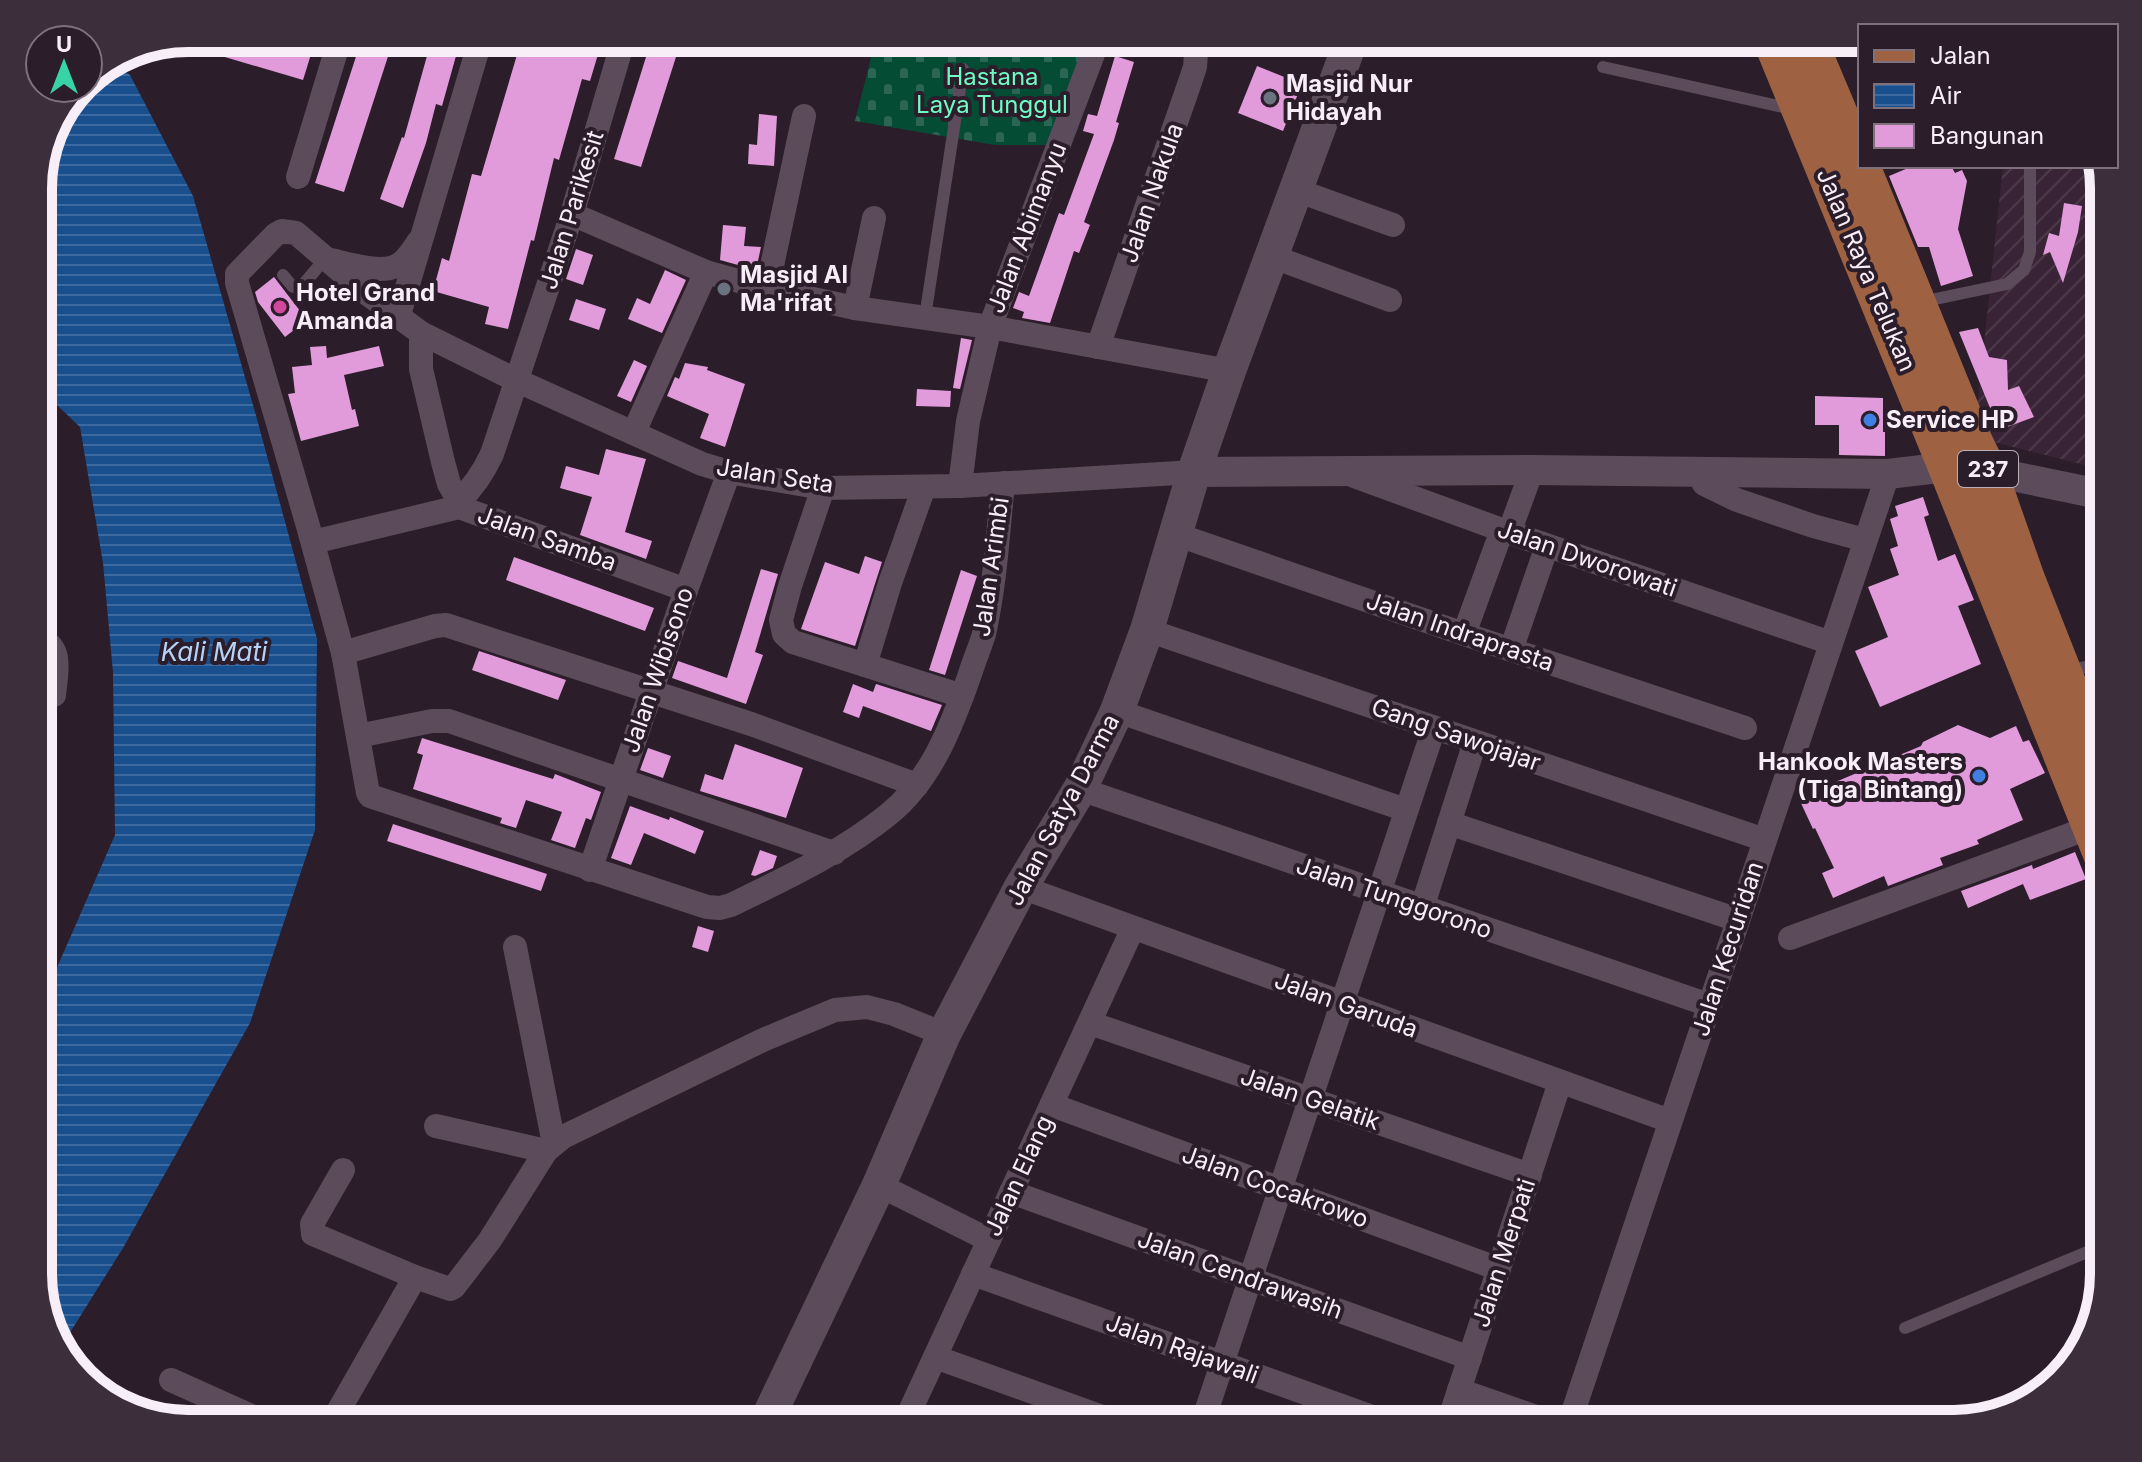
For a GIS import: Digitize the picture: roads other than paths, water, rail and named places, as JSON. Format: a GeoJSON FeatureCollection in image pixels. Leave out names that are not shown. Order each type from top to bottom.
{"type":"FeatureCollection","features":[{"type":"Feature","properties":{"kind":"main road","name":"Jalan Satya Darma"},"geometry":{"type":"LineString","coordinates":[[772,1410],[879,1185],[944,1034],[1021,887],[1080,789],[1117,711],[1147,630],[1194,472],[1229,371],[1347,52]]}},
{"type":"Feature","properties":{"kind":"main road","name":"Jalan Raya Telukan"},"geometry":{"type":"LineString","coordinates":[[1776,52],[2090,825]]}},
{"type":"Feature","properties":{"kind":"main road","name":"Jalan Raya Telukan"},"geometry":{"type":"LineString","coordinates":[[1813,52],[1858,160]]}},
{"type":"Feature","properties":{"kind":"main road","name":"Jalan Raya Telukan"},"geometry":{"type":"LineString","coordinates":[[1861,168],[1988,471],[2026,579],[2090,741]]}},
{"type":"Feature","properties":{"kind":"street"},"geometry":{"type":"LineString","coordinates":[[298,177],[336,52]]}},
{"type":"Feature","properties":{"kind":"street"},"geometry":{"type":"LineString","coordinates":[[398,318],[477,52]]}},
{"type":"Feature","properties":{"kind":"street","name":"Jalan Parikesit"},"geometry":{"type":"LineString","coordinates":[[459,504],[484,472],[518,381],[620,52]]}},
{"type":"Feature","properties":{"kind":"street","name":"Jalan Abimanyu"},"geometry":{"type":"LineString","coordinates":[[960,486],[968,421],[990,327],[1094,52]]}},
{"type":"Feature","properties":{"kind":"street","name":"Jalan Nakula"},"geometry":{"type":"LineString","coordinates":[[1098,347],[1195,67],[1196,52]]}},
{"type":"Feature","properties":{"kind":"street"},"geometry":{"type":"LineString","coordinates":[[767,289],[804,116]]}},
{"type":"Feature","properties":{"kind":"street"},"geometry":{"type":"LineString","coordinates":[[1296,190],[1393,225]]}},
{"type":"Feature","properties":{"kind":"street"},"geometry":{"type":"LineString","coordinates":[[572,214],[706,272],[767,289],[855,308],[990,327],[1229,371]]}},
{"type":"Feature","properties":{"kind":"street"},"geometry":{"type":"LineString","coordinates":[[855,308],[874,218]]}},
{"type":"Feature","properties":{"kind":"street","name":"Jalan Seta"},"geometry":{"type":"LineString","coordinates":[[313,542],[241,297],[237,274],[282,231],[296,233],[398,318],[421,333],[518,381],[702,464],[729,472],[823,488],[960,486],[1194,472]]}},
{"type":"Feature","properties":{"kind":"street"},"geometry":{"type":"LineString","coordinates":[[325,259],[372,269],[395,267],[411,253],[423,234]]}},
{"type":"Feature","properties":{"kind":"street"},"geometry":{"type":"LineString","coordinates":[[1271,256],[1390,300]]}},
{"type":"Feature","properties":{"kind":"street"},"geometry":{"type":"LineString","coordinates":[[634,432],[706,272]]}},
{"type":"Feature","properties":{"kind":"street"},"geometry":{"type":"LineString","coordinates":[[421,333],[421,369],[449,484],[459,504]]}},
{"type":"Feature","properties":{"kind":"street"},"geometry":{"type":"LineString","coordinates":[[1194,472],[1532,470],[1888,474],[1947,467],[1988,471],[2090,492]]}},
{"type":"Feature","properties":{"kind":"street"},"geometry":{"type":"LineString","coordinates":[[1464,634],[1532,470]]}},
{"type":"Feature","properties":{"kind":"street","name":"Jalan Wibisono"},"geometry":{"type":"LineString","coordinates":[[590,870],[729,472]]}},
{"type":"Feature","properties":{"kind":"street","name":"Jalan Dworowati"},"geometry":{"type":"LineString","coordinates":[[1344,472],[1547,546],[1831,643]]}},
{"type":"Feature","properties":{"kind":"street"},"geometry":{"type":"LineString","coordinates":[[1698,472],[1704,484],[1737,500],[1865,540]]}},
{"type":"Feature","properties":{"kind":"street","name":"Jalan Kecuridan"},"geometry":{"type":"LineString","coordinates":[[1574,1410],[1888,474]]}},
{"type":"Feature","properties":{"kind":"street","name":"Jalan Arimbi"},"geometry":{"type":"LineString","coordinates":[[358,736],[370,796],[707,907],[731,905],[834,853],[891,813],[917,785],[934,759],[962,696],[983,635],[1003,483]]}},
{"type":"Feature","properties":{"kind":"street"},"geometry":{"type":"LineString","coordinates":[[865,665],[924,487]]}},
{"type":"Feature","properties":{"kind":"street"},"geometry":{"type":"LineString","coordinates":[[823,488],[790,586],[781,620],[784,634],[793,642],[962,696]]}},
{"type":"Feature","properties":{"kind":"street","name":"Jalan Samba"},"geometry":{"type":"LineString","coordinates":[[313,542],[459,504],[686,590]]}},
{"type":"Feature","properties":{"kind":"street","name":"Jalan Indraprasta"},"geometry":{"type":"LineString","coordinates":[[1175,534],[1745,728]]}},
{"type":"Feature","properties":{"kind":"street"},"geometry":{"type":"LineString","coordinates":[[313,542],[343,653],[358,736],[440,720],[834,853]]}},
{"type":"Feature","properties":{"kind":"street"},"geometry":{"type":"LineString","coordinates":[[1511,650],[1547,546]]}},
{"type":"Feature","properties":{"kind":"street"},"geometry":{"type":"LineString","coordinates":[[343,653],[446,625],[751,724],[917,785]]}},
{"type":"Feature","properties":{"kind":"street","name":"Gang Sawojajar"},"geometry":{"type":"LineString","coordinates":[[1147,630],[1765,840]]}},
{"type":"Feature","properties":{"kind":"street"},"geometry":{"type":"LineString","coordinates":[[52,646],[57,658],[54,695]]}},
{"type":"Feature","properties":{"kind":"street"},"geometry":{"type":"LineString","coordinates":[[1117,711],[1406,810]]}},
{"type":"Feature","properties":{"kind":"street"},"geometry":{"type":"LineString","coordinates":[[1207,1410],[1434,728]]}},
{"type":"Feature","properties":{"kind":"street"},"geometry":{"type":"LineString","coordinates":[[1422,908],[1475,742]]}},
{"type":"Feature","properties":{"kind":"street","name":"Jalan Tunggorono"},"geometry":{"type":"LineString","coordinates":[[1080,789],[1709,1005]]}},
{"type":"Feature","properties":{"kind":"street"},"geometry":{"type":"LineString","coordinates":[[1449,823],[1738,920]]}},
{"type":"Feature","properties":{"kind":"street"},"geometry":{"type":"LineString","coordinates":[[1790,938],[2090,845]]}},
{"type":"Feature","properties":{"kind":"street","name":"Jalan Garuda"},"geometry":{"type":"LineString","coordinates":[[1021,887],[1670,1121]]}},
{"type":"Feature","properties":{"kind":"street","name":"Jalan Elang"},"geometry":{"type":"LineString","coordinates":[[910,1410],[1133,928]]}},
{"type":"Feature","properties":{"kind":"street"},"geometry":{"type":"LineString","coordinates":[[515,947],[550,1147]]}},
{"type":"Feature","properties":{"kind":"street"},"geometry":{"type":"LineString","coordinates":[[343,1170],[312,1224],[313,1234],[450,1289],[490,1240],[550,1147],[576,1129],[763,1040],[835,1010],[867,1007],[944,1034]]}},
{"type":"Feature","properties":{"kind":"street","name":"Jalan Gelatik"},"geometry":{"type":"LineString","coordinates":[[1090,1023],[1530,1175]]}},
{"type":"Feature","properties":{"kind":"street","name":"Jalan Merpati"},"geometry":{"type":"LineString","coordinates":[[1453,1410],[1560,1082]]}},
{"type":"Feature","properties":{"kind":"street","name":"Jalan Cocakrowo"},"geometry":{"type":"LineString","coordinates":[[1052,1105],[1499,1269]]}},
{"type":"Feature","properties":{"kind":"street"},"geometry":{"type":"LineString","coordinates":[[436,1126],[550,1147]]}},
{"type":"Feature","properties":{"kind":"street"},"geometry":{"type":"LineString","coordinates":[[879,1185],[989,1240]]}},
{"type":"Feature","properties":{"kind":"street","name":"Jalan Cendrawasih"},"geometry":{"type":"LineString","coordinates":[[1011,1192],[1470,1358]]}},
{"type":"Feature","properties":{"kind":"street","name":"Jalan Rajawali"},"geometry":{"type":"LineString","coordinates":[[973,1274],[1353,1410]]}},
{"type":"Feature","properties":{"kind":"street"},"geometry":{"type":"LineString","coordinates":[[339,1410],[415,1277]]}},
{"type":"Feature","properties":{"kind":"street"},"geometry":{"type":"LineString","coordinates":[[935,1357],[1083,1410]]}},
{"type":"Feature","properties":{"kind":"street"},"geometry":{"type":"LineString","coordinates":[[171,1380],[238,1410]]}},
{"type":"Feature","properties":{"kind":"street"},"geometry":{"type":"LineString","coordinates":[[1459,1390],[1516,1410]]}},
{"type":"Feature","properties":{"kind":"lane"},"geometry":{"type":"LineString","coordinates":[[1603,67],[1799,111]]}},
{"type":"Feature","properties":{"kind":"lane"},"geometry":{"type":"LineString","coordinates":[[925,317],[963,69]]}},
{"type":"Feature","properties":{"kind":"lane"},"geometry":{"type":"LineString","coordinates":[[1918,303],[2007,284],[2024,270],[2030,252],[2030,168]]}},
{"type":"Feature","properties":{"kind":"lane"},"geometry":{"type":"LineString","coordinates":[[283,275],[293,287],[301,287],[325,259]]}},
{"type":"Feature","properties":{"kind":"lane"},"geometry":{"type":"LineString","coordinates":[[2063,672],[2090,666]]}},
{"type":"Feature","properties":{"kind":"lane"},"geometry":{"type":"LineString","coordinates":[[1905,1328],[2090,1251]]}},
{"type":"Feature","properties":{"kind":"water","name":"Kali Mati"},"geometry":{"type":"Polygon","coordinates":[[[122,69],[130,75],[193,196],[317,639],[315,830],[250,1023],[123,1248],[67,1337],[52,1283],[52,979],[115,835],[113,672],[103,563],[80,427],[52,400],[52,179],[62,136],[75,112],[82,104],[104,104],[104,82],[122,69]]]}},
{"type":"Feature","properties":{"kind":"place","name":"Masjid Nur Hidayah"},"geometry":{"type":"Point","coordinates":[1270,98]}},
{"type":"Feature","properties":{"kind":"place","name":"Masjid Al Ma'rifat"},"geometry":{"type":"Point","coordinates":[724,289]}},
{"type":"Feature","properties":{"kind":"place","name":"Hotel Grand Amanda"},"geometry":{"type":"Point","coordinates":[280,307]}},
{"type":"Feature","properties":{"kind":"place","name":"Service HP"},"geometry":{"type":"Point","coordinates":[1870,420]}},
{"type":"Feature","properties":{"kind":"place","name":"Hankook Masters (Tiga Bintang)"},"geometry":{"type":"Point","coordinates":[1979,776]}},
{"type":"Feature","properties":{"kind":"park label","name":"Hastana Laya Tunggul"},"geometry":{"type":"Point","coordinates":[992,91]}}]}
